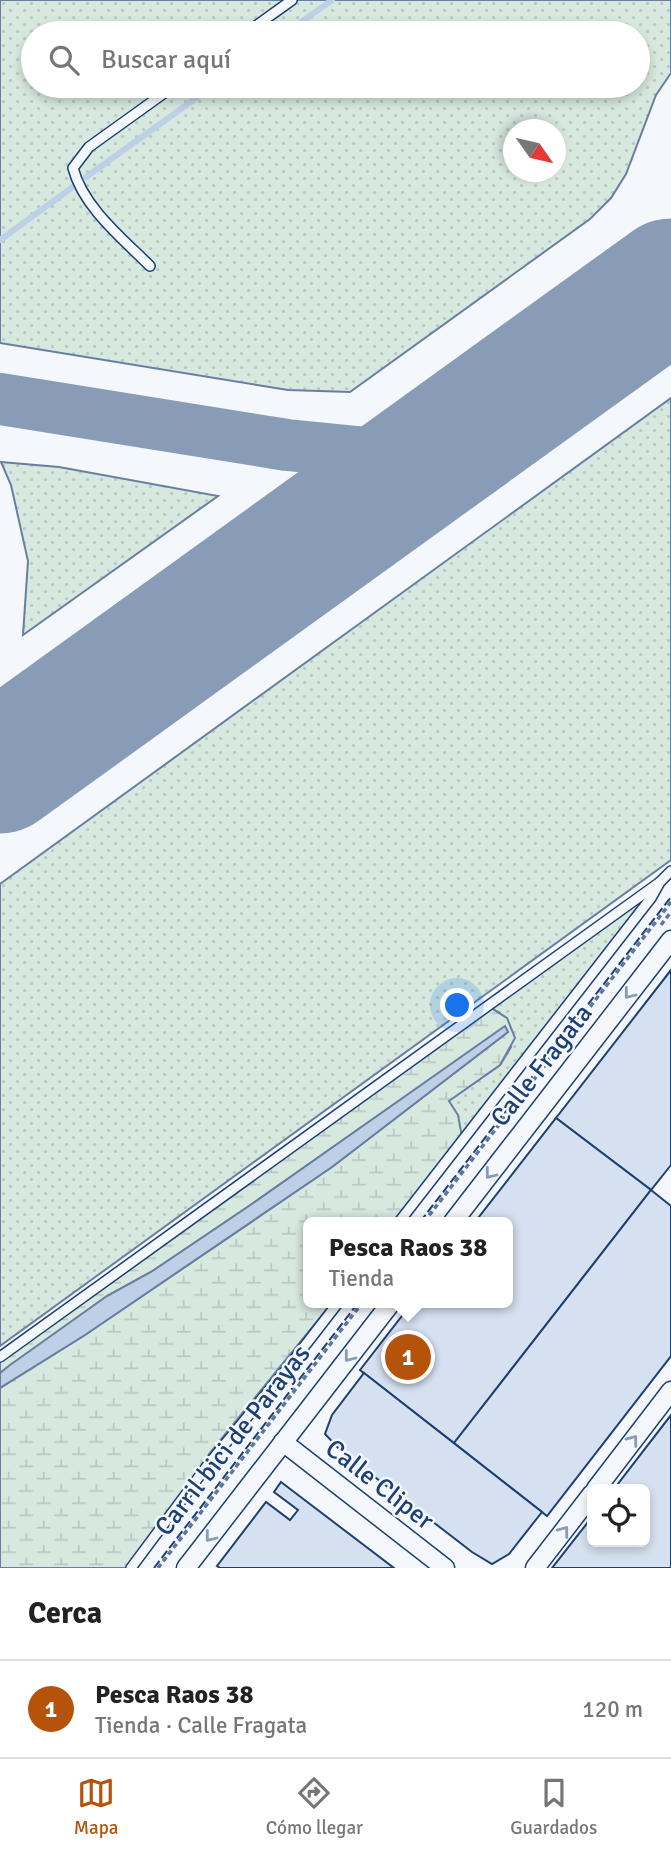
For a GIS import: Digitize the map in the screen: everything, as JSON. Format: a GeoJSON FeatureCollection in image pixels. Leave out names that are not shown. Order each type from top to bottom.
{"type":"FeatureCollection","features":[{"type":"Feature","properties":{"kind":"street","name":"Calle Fragata"},"geometry":{"type":"LineString","coordinates":[[457,1217],[671,940]]}},
{"type":"Feature","properties":{"kind":"street"},"geometry":{"type":"LineString","coordinates":[[186,1568],[387,1308]]}},
{"type":"Feature","properties":{"kind":"street"},"geometry":{"type":"LineString","coordinates":[[600,1484],[671,1391]]}},
{"type":"Feature","properties":{"kind":"street","name":"Calle Cliper"},"geometry":{"type":"LineString","coordinates":[[283,1442],[445,1568]]}},
{"type":"Feature","properties":{"kind":"street"},"geometry":{"type":"LineString","coordinates":[[536,1568],[587,1501]]}},
{"type":"Feature","properties":{"kind":"lane"},"geometry":{"type":"LineString","coordinates":[[263,21],[292,0]]}},
{"type":"Feature","properties":{"kind":"lane"},"geometry":{"type":"LineString","coordinates":[[150,266],[94,206],[76,181],[73,168],[89,148],[158,98]]}},
{"type":"Feature","properties":{"kind":"lane"},"geometry":{"type":"LineString","coordinates":[[0,1357],[660,882],[671,871]]}},
{"type":"Feature","properties":{"kind":"lane"},"geometry":{"type":"LineString","coordinates":[[403,1217],[643,908],[660,882]]}},
{"type":"Feature","properties":{"kind":"lane"},"geometry":{"type":"LineString","coordinates":[[131,1568],[207,1466],[334,1308]]}},
{"type":"Feature","properties":{"kind":"path"},"geometry":{"type":"LineString","coordinates":[[428,1217],[671,902]]}},
{"type":"Feature","properties":{"kind":"path","name":"Carril bici de Parayas"},"geometry":{"type":"LineString","coordinates":[[158,1568],[358,1308]]}},
{"type":"Feature","properties":{"kind":"green space"},"geometry":{"type":"Polygon","coordinates":[[[0,0],[671,0],[671,73],[656,95],[626,174],[611,198],[590,219],[350,392],[288,390],[0,343],[0,0]]]}},
{"type":"Feature","properties":{"kind":"green space"},"geometry":{"type":"Polygon","coordinates":[[[671,398],[671,860],[0,1346],[0,884],[671,398]]]}},
{"type":"Feature","properties":{"kind":"green space"},"geometry":{"type":"Polygon","coordinates":[[[1,462],[59,467],[218,496],[23,635],[28,561],[11,485],[1,462]]]}},
{"type":"Feature","properties":{"kind":"green space"},"geometry":{"type":"Polygon","coordinates":[[[645,900],[462,1137],[448,1101],[500,1065],[511,1047],[500,1013],[491,1008],[645,900]]]}},
{"type":"Feature","properties":{"kind":"green space"},"geometry":{"type":"Polygon","coordinates":[[[491,1008],[507,1018],[515,1038],[500,1065],[449,1101],[458,1115],[462,1137],[399,1217],[303,1217],[303,1308],[328,1308],[209,1454],[178,1501],[127,1568],[0,1568],[0,1388],[85,1335],[332,1167],[508,1032],[505,1027],[249,1206],[151,1272],[107,1296],[0,1373],[0,1362],[491,1008]]]}},
{"type":"Feature","properties":{"kind":"water"},"geometry":{"type":"Polygon","coordinates":[[[505,1026],[508,1032],[332,1167],[85,1335],[0,1388],[0,1373],[10,1365],[107,1296],[151,1272],[249,1206],[505,1026]]]}},
{"type":"Feature","properties":{"kind":"building"},"geometry":{"type":"Polygon","coordinates":[[[671,970],[671,1165],[651,1190],[556,1118],[671,970]]]}},
{"type":"Feature","properties":{"kind":"building"},"geometry":{"type":"Polygon","coordinates":[[[556,1118],[651,1190],[454,1443],[360,1370],[408,1308],[513,1308],[513,1217],[479,1217],[556,1118]]]}},
{"type":"Feature","properties":{"kind":"building"},"geometry":{"type":"Polygon","coordinates":[[[651,1190],[671,1206],[671,1356],[547,1516],[454,1443],[651,1190]]]}},
{"type":"Feature","properties":{"kind":"building"},"geometry":{"type":"Polygon","coordinates":[[[364,1373],[542,1512],[509,1554],[492,1564],[472,1552],[341,1451],[325,1434],[332,1415],[364,1373]]]}},
{"type":"Feature","properties":{"kind":"building"},"geometry":{"type":"Polygon","coordinates":[[[671,1415],[671,1568],[552,1568],[587,1523],[587,1547],[650,1547],[650,1484],[618,1484],[671,1415]]]}},
{"type":"Feature","properties":{"kind":"building"},"geometry":{"type":"Polygon","coordinates":[[[281,1482],[394,1568],[217,1566],[266,1502],[290,1520],[298,1510],[274,1492],[281,1482]]]}},
{"type":"Feature","properties":{"kind":"waterway"},"geometry":{"type":"LineString","coordinates":[[303,21],[332,0]]}},
{"type":"Feature","properties":{"kind":"waterway"},"geometry":{"type":"LineString","coordinates":[[86,177],[196,98]]}},
{"type":"Feature","properties":{"kind":"waterway"},"geometry":{"type":"LineString","coordinates":[[0,240],[74,186]]}},
{"type":"Feature","properties":{"kind":"taxiway"},"geometry":{"type":"LineString","coordinates":[[0,399],[287,445],[428,459]]}},
{"type":"Feature","properties":{"kind":"runway"},"geometry":{"type":"LineString","coordinates":[[0,768],[671,284]]}},
{"type":"Feature","properties":{"kind":"fence"},"geometry":{"type":"LineString","coordinates":[[424,1217],[671,897]]}},
{"type":"Feature","properties":{"kind":"fence"},"geometry":{"type":"LineString","coordinates":[[154,1568],[354,1308]]}},
{"type":"Feature","properties":{"kind":"place","name":"Pesca Raos 38"},"geometry":{"type":"Point","coordinates":[408,1357]}}]}
